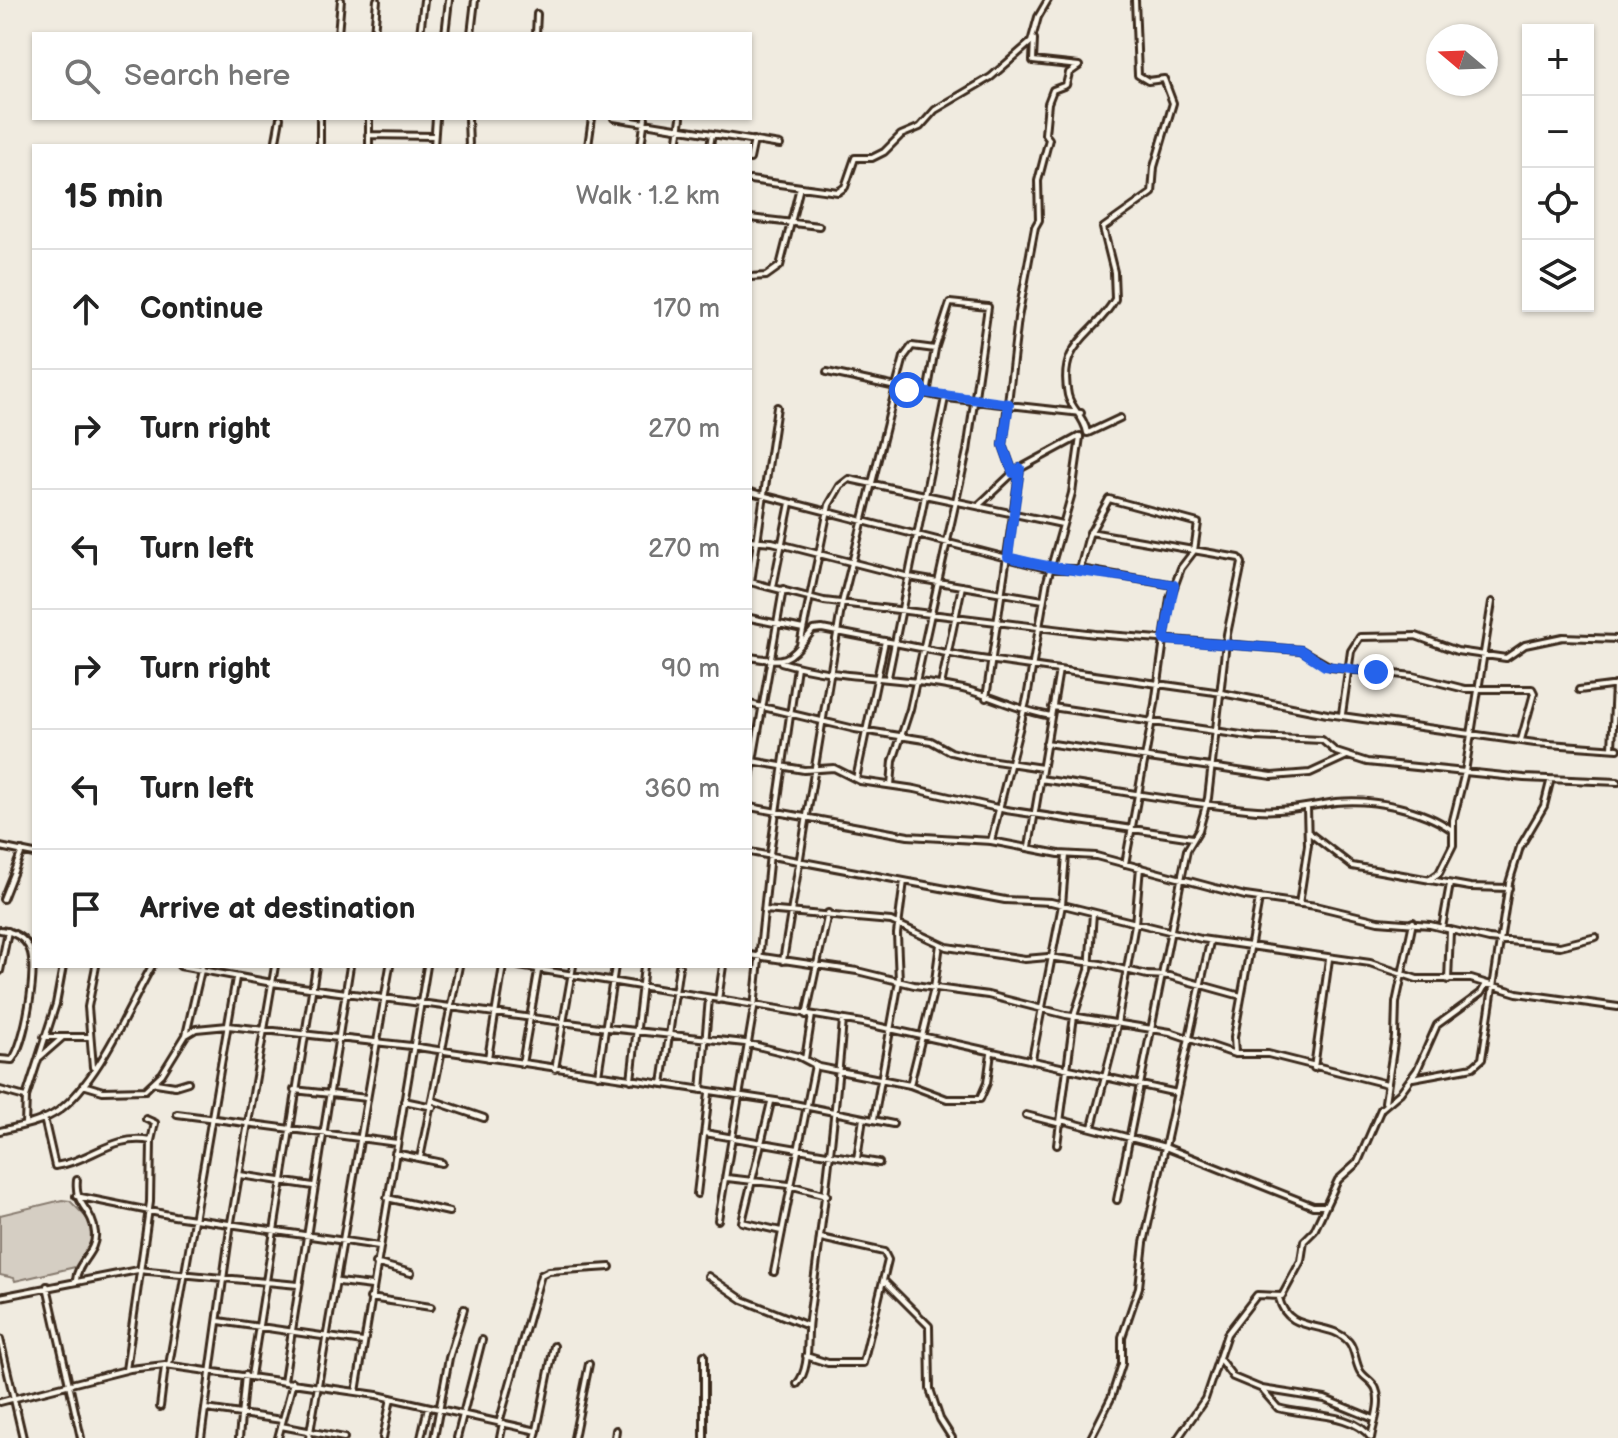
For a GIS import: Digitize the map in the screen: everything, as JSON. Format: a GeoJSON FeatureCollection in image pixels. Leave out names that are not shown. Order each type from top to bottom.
{"type":"FeatureCollection","features":[{"type":"Feature","properties":{"kind":"street"},"geometry":{"type":"LineString","coordinates":[[338,32],[341,0]]}},
{"type":"Feature","properties":{"kind":"street"},"geometry":{"type":"LineString","coordinates":[[374,32],[377,0]]}},
{"type":"Feature","properties":{"kind":"street"},"geometry":{"type":"LineString","coordinates":[[420,32],[424,0]]}},
{"type":"Feature","properties":{"kind":"street"},"geometry":{"type":"LineString","coordinates":[[445,32],[449,0]]}},
{"type":"Feature","properties":{"kind":"street"},"geometry":{"type":"LineString","coordinates":[[471,32],[474,0]]}},
{"type":"Feature","properties":{"kind":"street"},"geometry":{"type":"LineString","coordinates":[[1013,473],[1003,445],[1018,318],[1035,227],[1039,220],[1038,181],[1049,139],[1045,134],[1048,103],[1053,90],[1066,85],[1069,73],[1079,66],[1033,61],[1038,17],[1048,0]]}},
{"type":"Feature","properties":{"kind":"street"},"geometry":{"type":"LineString","coordinates":[[1087,433],[1081,413],[1068,393],[1071,352],[1081,336],[1106,314],[1116,294],[1103,228],[1152,193],[1154,167],[1173,103],[1164,79],[1148,81],[1138,75],[1135,0]]}},
{"type":"Feature","properties":{"kind":"street"},"geometry":{"type":"LineString","coordinates":[[536,32],[537,14]]}},
{"type":"Feature","properties":{"kind":"street"},"geometry":{"type":"LineString","coordinates":[[752,180],[838,192],[845,187],[855,158],[872,158],[890,148],[901,135],[920,127],[935,110],[991,77],[1034,39]]}},
{"type":"Feature","properties":{"kind":"street"},"geometry":{"type":"LineString","coordinates":[[275,144],[280,120]]}},
{"type":"Feature","properties":{"kind":"street"},"geometry":{"type":"LineString","coordinates":[[320,120],[320,144]]}},
{"type":"Feature","properties":{"kind":"street"},"geometry":{"type":"LineString","coordinates":[[369,120],[369,144]]}},
{"type":"Feature","properties":{"kind":"street"},"geometry":{"type":"LineString","coordinates":[[434,144],[436,120]]}},
{"type":"Feature","properties":{"kind":"street"},"geometry":{"type":"LineString","coordinates":[[468,120],[469,144]]}},
{"type":"Feature","properties":{"kind":"street"},"geometry":{"type":"LineString","coordinates":[[588,144],[592,120]]}},
{"type":"Feature","properties":{"kind":"street"},"geometry":{"type":"LineString","coordinates":[[641,144],[644,120],[780,145]]}},
{"type":"Feature","properties":{"kind":"street"},"geometry":{"type":"LineString","coordinates":[[677,144],[681,120]]}},
{"type":"Feature","properties":{"kind":"street"},"geometry":{"type":"LineString","coordinates":[[710,144],[712,134]]}},
{"type":"Feature","properties":{"kind":"street"},"geometry":{"type":"LineString","coordinates":[[368,135],[434,136]]}},
{"type":"Feature","properties":{"kind":"street"},"geometry":{"type":"LineString","coordinates":[[752,150],[754,140]]}},
{"type":"Feature","properties":{"kind":"street"},"geometry":{"type":"LineString","coordinates":[[752,277],[766,276],[780,266],[800,187]]}},
{"type":"Feature","properties":{"kind":"street"},"geometry":{"type":"LineString","coordinates":[[752,218],[819,226]]}},
{"type":"Feature","properties":{"kind":"street"},"geometry":{"type":"LineString","coordinates":[[891,785],[967,451],[973,401],[988,329],[988,307],[950,303],[935,349],[927,394]]}},
{"type":"Feature","properties":{"kind":"street"},"geometry":{"type":"LineString","coordinates":[[783,961],[804,817],[842,603],[855,563],[904,357],[912,346],[935,349]]}},
{"type":"Feature","properties":{"kind":"street"},"geometry":{"type":"LineString","coordinates":[[827,372],[945,398],[1081,413]]}},
{"type":"Feature","properties":{"kind":"street"},"geometry":{"type":"LineString","coordinates":[[888,677],[945,398]]}},
{"type":"Feature","properties":{"kind":"street"},"geometry":{"type":"LineString","coordinates":[[752,576],[777,407]]}},
{"type":"Feature","properties":{"kind":"street"},"geometry":{"type":"LineString","coordinates":[[980,504],[1020,468],[1120,418]]}},
{"type":"Feature","properties":{"kind":"street"},"geometry":{"type":"LineString","coordinates":[[991,841],[1012,765],[1037,628],[1063,524],[1080,437]]}},
{"type":"Feature","properties":{"kind":"street"},"geometry":{"type":"LineString","coordinates":[[986,698],[1016,513],[1020,468]]}},
{"type":"Feature","properties":{"kind":"street"},"geometry":{"type":"LineString","coordinates":[[799,651],[827,513],[844,482],[857,479],[954,503],[980,504],[1063,524]]}},
{"type":"Feature","properties":{"kind":"street"},"geometry":{"type":"LineString","coordinates":[[752,493],[864,524],[917,534],[1050,569],[1080,569],[1174,585]]}},
{"type":"Feature","properties":{"kind":"street"},"geometry":{"type":"LineString","coordinates":[[1080,569],[1090,532],[1105,502],[1114,499],[1194,521],[1198,527],[1194,551],[1174,585],[1125,864]]}},
{"type":"Feature","properties":{"kind":"street"},"geometry":{"type":"LineString","coordinates":[[773,587],[790,503]]}},
{"type":"Feature","properties":{"kind":"street"},"geometry":{"type":"LineString","coordinates":[[1090,532],[1242,560],[1226,645],[1206,803],[1182,878],[1149,1029],[1117,1200]]}},
{"type":"Feature","properties":{"kind":"street"},"geometry":{"type":"LineString","coordinates":[[752,540],[781,544],[909,577],[1043,600]]}},
{"type":"Feature","properties":{"kind":"street"},"geometry":{"type":"LineString","coordinates":[[752,582],[842,603],[955,618],[1164,640],[1301,650],[1325,666],[1413,676],[1479,689],[1534,691],[1521,740]]}},
{"type":"Feature","properties":{"kind":"street"},"geometry":{"type":"LineString","coordinates":[[941,685],[962,586]]}},
{"type":"Feature","properties":{"kind":"street"},"geometry":{"type":"LineString","coordinates":[[783,589],[752,757],[783,767],[812,770],[834,768],[856,780],[1001,809],[1193,838]]}},
{"type":"Feature","properties":{"kind":"street"},"geometry":{"type":"LineString","coordinates":[[1429,880],[1439,873],[1449,853],[1492,602]]}},
{"type":"Feature","properties":{"kind":"street"},"geometry":{"type":"LineString","coordinates":[[752,618],[803,629]]}},
{"type":"Feature","properties":{"kind":"street"},"geometry":{"type":"LineString","coordinates":[[779,661],[799,651],[813,630],[837,632],[992,661],[1158,683],[1342,714],[1521,740],[1615,748],[1616,685],[1579,690]]}},
{"type":"Feature","properties":{"kind":"street"},"geometry":{"type":"LineString","coordinates":[[1342,714],[1356,639],[1372,635],[1416,636],[1457,651],[1511,658],[1525,645],[1563,637],[1618,639]]}},
{"type":"Feature","properties":{"kind":"street"},"geometry":{"type":"LineString","coordinates":[[856,780],[885,641]]}},
{"type":"Feature","properties":{"kind":"street"},"geometry":{"type":"LineString","coordinates":[[752,657],[831,674],[888,677],[941,685],[1023,712],[1051,716]]}},
{"type":"Feature","properties":{"kind":"street"},"geometry":{"type":"LineString","coordinates":[[718,1220],[754,1008],[770,854],[797,667]]}},
{"type":"Feature","properties":{"kind":"street"},"geometry":{"type":"LineString","coordinates":[[1029,847],[1059,670]]}},
{"type":"Feature","properties":{"kind":"street"},"geometry":{"type":"LineString","coordinates":[[752,704],[867,731],[931,741],[956,754],[1042,768]]}},
{"type":"Feature","properties":{"kind":"street"},"geometry":{"type":"LineString","coordinates":[[1052,707],[1217,731],[1322,740],[1347,756],[1465,772],[1551,781],[1618,782]]}},
{"type":"Feature","properties":{"kind":"street"},"geometry":{"type":"LineString","coordinates":[[1046,743],[1210,768],[1299,775],[1324,769],[1347,756]]}},
{"type":"Feature","properties":{"kind":"street"},"geometry":{"type":"LineString","coordinates":[[1040,779],[1257,810],[1348,802],[1389,806],[1425,814],[1452,830]]}},
{"type":"Feature","properties":{"kind":"street"},"geometry":{"type":"LineString","coordinates":[[1411,1079],[1473,1067],[1482,1059],[1509,888],[1520,847],[1544,806],[1551,781]]}},
{"type":"Feature","properties":{"kind":"street"},"geometry":{"type":"LineString","coordinates":[[752,807],[908,836],[991,841],[1066,855],[1096,856],[1260,898],[1378,921],[1413,922],[1501,941],[1560,946],[1596,937]]}},
{"type":"Feature","properties":{"kind":"street"},"geometry":{"type":"LineString","coordinates":[[1299,904],[1308,832],[1307,808]]}},
{"type":"Feature","properties":{"kind":"street"},"geometry":{"type":"LineString","coordinates":[[1308,832],[1352,866],[1450,884],[1509,888]]}},
{"type":"Feature","properties":{"kind":"street"},"geometry":{"type":"LineString","coordinates":[[0,847],[32,854]]}},
{"type":"Feature","properties":{"kind":"street"},"geometry":{"type":"LineString","coordinates":[[3,899],[22,851]]}},
{"type":"Feature","properties":{"kind":"street"},"geometry":{"type":"LineString","coordinates":[[752,852],[1012,901],[1038,899],[1211,941],[1370,963],[1404,976],[1471,979],[1544,998],[1618,1007]]}},
{"type":"Feature","properties":{"kind":"street"},"geometry":{"type":"LineString","coordinates":[[1032,1059],[1062,905],[1066,855]]}},
{"type":"Feature","properties":{"kind":"street"},"geometry":{"type":"LineString","coordinates":[[1092,1127],[1117,1023],[1135,924],[1140,867]]}},
{"type":"Feature","properties":{"kind":"street"},"geometry":{"type":"LineString","coordinates":[[874,1119],[899,981],[898,922],[904,881]]}},
{"type":"Feature","properties":{"kind":"street"},"geometry":{"type":"LineString","coordinates":[[1442,928],[1450,884]]}},
{"type":"Feature","properties":{"kind":"street"},"geometry":{"type":"LineString","coordinates":[[1235,1054],[1234,1037],[1260,898]]}},
{"type":"Feature","properties":{"kind":"street"},"geometry":{"type":"LineString","coordinates":[[765,910],[828,913],[898,922],[940,944],[1025,959],[1051,957],[1090,963],[1204,985],[1241,996]]}},
{"type":"Feature","properties":{"kind":"street"},"geometry":{"type":"LineString","coordinates":[[805,1059],[814,965],[828,913]]}},
{"type":"Feature","properties":{"kind":"street"},"geometry":{"type":"LineString","coordinates":[[1057,1145],[1074,1016],[1090,963],[1093,913]]}},
{"type":"Feature","properties":{"kind":"street"},"geometry":{"type":"LineString","coordinates":[[1262,1389],[1278,1408],[1328,1416],[1362,1430],[1371,1438],[1378,1396],[1376,1386],[1362,1374],[1349,1342],[1336,1333],[1308,1328],[1294,1320],[1282,1309],[1279,1298],[1301,1261],[1304,1241],[1314,1231],[1338,1180],[1354,1169],[1384,1104],[1395,1037],[1396,1003],[1413,922]]}},
{"type":"Feature","properties":{"kind":"street"},"geometry":{"type":"LineString","coordinates":[[0,930],[8,931],[24,941],[31,952],[30,990],[19,1048],[12,1060],[0,1059]]}},
{"type":"Feature","properties":{"kind":"street"},"geometry":{"type":"LineString","coordinates":[[0,971],[8,931]]}},
{"type":"Feature","properties":{"kind":"street"},"geometry":{"type":"LineString","coordinates":[[1448,980],[1450,931]]}},
{"type":"Feature","properties":{"kind":"street"},"geometry":{"type":"LineString","coordinates":[[1091,1438],[1111,1398],[1122,1364],[1122,1337],[1139,1287],[1144,1243],[1204,985],[1211,941]]}},
{"type":"Feature","properties":{"kind":"street"},"geometry":{"type":"LineString","coordinates":[[910,1085],[934,988],[940,944]]}},
{"type":"Feature","properties":{"kind":"street"},"geometry":{"type":"LineString","coordinates":[[752,956],[988,995],[1042,1010],[1190,1037],[1235,1054],[1268,1054],[1387,1084]]}},
{"type":"Feature","properties":{"kind":"street"},"geometry":{"type":"LineString","coordinates":[[1314,1068],[1329,958]]}},
{"type":"Feature","properties":{"kind":"street"},"geometry":{"type":"LineString","coordinates":[[25,1124],[26,1097],[62,968]]}},
{"type":"Feature","properties":{"kind":"street"},"geometry":{"type":"LineString","coordinates":[[93,1069],[88,1007],[96,968]]}},
{"type":"Feature","properties":{"kind":"street"},"geometry":{"type":"LineString","coordinates":[[0,1131],[57,1111],[83,1085],[151,968]]}},
{"type":"Feature","properties":{"kind":"street"},"geometry":{"type":"LineString","coordinates":[[155,1083],[186,1035],[201,968],[272,983],[668,1036],[748,1043],[805,1059],[815,1065],[910,1085],[947,1099],[977,1100],[987,1083],[991,1053]]}},
{"type":"Feature","properties":{"kind":"street"},"geometry":{"type":"LineString","coordinates":[[201,1438],[231,1222],[275,968]]}},
{"type":"Feature","properties":{"kind":"street"},"geometry":{"type":"LineString","coordinates":[[239,1438],[316,968]]}},
{"type":"Feature","properties":{"kind":"street"},"geometry":{"type":"LineString","coordinates":[[284,1381],[321,1132],[350,968]]}},
{"type":"Feature","properties":{"kind":"street"},"geometry":{"type":"LineString","coordinates":[[309,1438],[329,1337],[390,968]]}},
{"type":"Feature","properties":{"kind":"street"},"geometry":{"type":"LineString","coordinates":[[356,1392],[411,1046],[427,968]]}},
{"type":"Feature","properties":{"kind":"street"},"geometry":{"type":"LineString","coordinates":[[420,1158],[459,968]]}},
{"type":"Feature","properties":{"kind":"street"},"geometry":{"type":"LineString","coordinates":[[488,1058],[503,968]]}},
{"type":"Feature","properties":{"kind":"street"},"geometry":{"type":"LineString","coordinates":[[522,1064],[539,968],[675,990],[754,1008],[890,1029],[1177,1093]]}},
{"type":"Feature","properties":{"kind":"street"},"geometry":{"type":"LineString","coordinates":[[555,1069],[573,968]]}},
{"type":"Feature","properties":{"kind":"street"},"geometry":{"type":"LineString","coordinates":[[598,1075],[615,968]]}},
{"type":"Feature","properties":{"kind":"street"},"geometry":{"type":"LineString","coordinates":[[631,1080],[644,968]]}},
{"type":"Feature","properties":{"kind":"street"},"geometry":{"type":"LineString","coordinates":[[662,1084],[679,968]]}},
{"type":"Feature","properties":{"kind":"street"},"geometry":{"type":"LineString","coordinates":[[718,1000],[723,968]]}},
{"type":"Feature","properties":{"kind":"street"},"geometry":{"type":"LineString","coordinates":[[160,1407],[236,977]]}},
{"type":"Feature","properties":{"kind":"street"},"geometry":{"type":"LineString","coordinates":[[1384,1104],[1400,1093],[1424,1060],[1437,1025],[1481,993],[1486,984]]}},
{"type":"Feature","properties":{"kind":"street"},"geometry":{"type":"LineString","coordinates":[[701,1090],[709,998]]}},
{"type":"Feature","properties":{"kind":"street"},"geometry":{"type":"LineString","coordinates":[[797,1384],[804,1372],[827,1195],[843,1020]]}},
{"type":"Feature","properties":{"kind":"street"},"geometry":{"type":"LineString","coordinates":[[186,1035],[196,1029],[228,1026],[411,1046],[805,1106],[893,1124]]}},
{"type":"Feature","properties":{"kind":"street"},"geometry":{"type":"LineString","coordinates":[[44,1037],[90,1037]]}},
{"type":"Feature","properties":{"kind":"street"},"geometry":{"type":"LineString","coordinates":[[39,1058],[63,1037]]}},
{"type":"Feature","properties":{"kind":"street"},"geometry":{"type":"LineString","coordinates":[[774,1272],[796,1147],[815,1065]]}},
{"type":"Feature","properties":{"kind":"street"},"geometry":{"type":"LineString","coordinates":[[83,1085],[103,1091],[134,1092],[155,1083],[175,1086],[188,1082]]}},
{"type":"Feature","properties":{"kind":"street"},"geometry":{"type":"LineString","coordinates":[[0,1090],[26,1097]]}},
{"type":"Feature","properties":{"kind":"street"},"geometry":{"type":"LineString","coordinates":[[294,1090],[367,1098]]}},
{"type":"Feature","properties":{"kind":"street"},"geometry":{"type":"LineString","coordinates":[[697,1194],[709,1092]]}},
{"type":"Feature","properties":{"kind":"street"},"geometry":{"type":"LineString","coordinates":[[403,1101],[433,1104],[484,1118]]}},
{"type":"Feature","properties":{"kind":"street"},"geometry":{"type":"LineString","coordinates":[[771,1102],[742,1222],[781,1231]]}},
{"type":"Feature","properties":{"kind":"street"},"geometry":{"type":"LineString","coordinates":[[177,1114],[397,1143]]}},
{"type":"Feature","properties":{"kind":"street"},"geometry":{"type":"LineString","coordinates":[[1026,1115],[1092,1127],[1165,1147],[1313,1206],[1325,1206]]}},
{"type":"Feature","properties":{"kind":"street"},"geometry":{"type":"LineString","coordinates":[[857,1159],[863,1117]]}},
{"type":"Feature","properties":{"kind":"street"},"geometry":{"type":"LineString","coordinates":[[44,1118],[55,1166],[78,1161],[110,1143],[151,1141]]}},
{"type":"Feature","properties":{"kind":"street"},"geometry":{"type":"LineString","coordinates":[[126,1370],[148,1211],[151,1141],[155,1123],[146,1119]]}},
{"type":"Feature","properties":{"kind":"street"},"geometry":{"type":"LineString","coordinates":[[705,1133],[879,1163]]}},
{"type":"Feature","properties":{"kind":"street"},"geometry":{"type":"LineString","coordinates":[[395,1153],[442,1163]]}},
{"type":"Feature","properties":{"kind":"street"},"geometry":{"type":"LineString","coordinates":[[239,1175],[313,1186]]}},
{"type":"Feature","properties":{"kind":"street"},"geometry":{"type":"LineString","coordinates":[[726,1178],[789,1185],[827,1195]]}},
{"type":"Feature","properties":{"kind":"street"},"geometry":{"type":"LineString","coordinates":[[76,1280],[78,1268],[88,1255],[95,1234],[90,1216],[76,1196],[77,1180]]}},
{"type":"Feature","properties":{"kind":"street"},"geometry":{"type":"LineString","coordinates":[[76,1196],[148,1211],[379,1246]]}},
{"type":"Feature","properties":{"kind":"street"},"geometry":{"type":"LineString","coordinates":[[387,1198],[449,1212]]}},
{"type":"Feature","properties":{"kind":"street"},"geometry":{"type":"LineString","coordinates":[[806,1356],[828,1363],[863,1363],[885,1282],[888,1257],[884,1252],[821,1238]]}},
{"type":"Feature","properties":{"kind":"street"},"geometry":{"type":"LineString","coordinates":[[375,1263],[411,1273]]}},
{"type":"Feature","properties":{"kind":"street"},"geometry":{"type":"LineString","coordinates":[[500,1438],[501,1423],[541,1275],[549,1271],[610,1267]]}},
{"type":"Feature","properties":{"kind":"street"},"geometry":{"type":"LineString","coordinates":[[0,1297],[138,1270],[298,1285]]}},
{"type":"Feature","properties":{"kind":"street"},"geometry":{"type":"LineString","coordinates":[[708,1276],[751,1304],[808,1326]]}},
{"type":"Feature","properties":{"kind":"street"},"geometry":{"type":"LineString","coordinates":[[337,1281],[372,1286]]}},
{"type":"Feature","properties":{"kind":"street"},"geometry":{"type":"LineString","coordinates":[[885,1282],[919,1312],[929,1326],[930,1389],[940,1419],[952,1438]]}},
{"type":"Feature","properties":{"kind":"street"},"geometry":{"type":"LineString","coordinates":[[47,1286],[81,1438]]}},
{"type":"Feature","properties":{"kind":"street"},"geometry":{"type":"LineString","coordinates":[[1178,1438],[1205,1399],[1221,1361],[1227,1334],[1257,1295],[1279,1298]]}},
{"type":"Feature","properties":{"kind":"street"},"geometry":{"type":"LineString","coordinates":[[370,1298],[431,1307]]}},
{"type":"Feature","properties":{"kind":"street"},"geometry":{"type":"LineString","coordinates":[[434,1438],[449,1358],[464,1309]]}},
{"type":"Feature","properties":{"kind":"street"},"geometry":{"type":"LineString","coordinates":[[218,1321],[363,1342]]}},
{"type":"Feature","properties":{"kind":"street"},"geometry":{"type":"LineString","coordinates":[[0,1339],[23,1438]]}},
{"type":"Feature","properties":{"kind":"street"},"geometry":{"type":"LineString","coordinates":[[457,1438],[482,1340]]}},
{"type":"Feature","properties":{"kind":"street"},"geometry":{"type":"LineString","coordinates":[[535,1438],[554,1346]]}},
{"type":"Feature","properties":{"kind":"street"},"geometry":{"type":"LineString","coordinates":[[704,1355],[704,1438]]}},
{"type":"Feature","properties":{"kind":"street"},"geometry":{"type":"LineString","coordinates":[[1221,1361],[1233,1377],[1262,1389],[1325,1399],[1375,1419]]}},
{"type":"Feature","properties":{"kind":"street"},"geometry":{"type":"LineString","coordinates":[[574,1438],[589,1364]]}},
{"type":"Feature","properties":{"kind":"street"},"geometry":{"type":"LineString","coordinates":[[0,1402],[126,1370],[167,1365],[391,1398],[537,1431]]}},
{"type":"Feature","properties":{"kind":"street"},"geometry":{"type":"LineString","coordinates":[[278,1438],[293,1382]]}},
{"type":"Feature","properties":{"kind":"street"},"geometry":{"type":"LineString","coordinates":[[383,1438],[391,1398]]}},
{"type":"Feature","properties":{"kind":"street"},"geometry":{"type":"LineString","coordinates":[[421,1438],[428,1407]]}},
{"type":"Feature","properties":{"kind":"street"},"geometry":{"type":"LineString","coordinates":[[206,1409],[241,1413],[344,1438]]}},
{"type":"Feature","properties":{"kind":"street"},"geometry":{"type":"LineString","coordinates":[[615,1438],[616,1430]]}},
{"type":"Feature","properties":{"kind":"shaded area"},"geometry":{"type":"Polygon","coordinates":[[[62,1200],[70,1201],[90,1221],[91,1242],[75,1267],[15,1281],[14,1278],[0,1275],[0,1215],[62,1200]]]}},
{"type":"Feature","properties":{"kind":"route"},"geometry":{"type":"LineString","coordinates":[[907,390],[947,398],[1009,404],[1004,455],[1013,473],[1020,468],[1008,557],[1050,569],[1080,569],[1174,585],[1164,640],[1301,650],[1311,653],[1325,666],[1376,672]]}}]}
